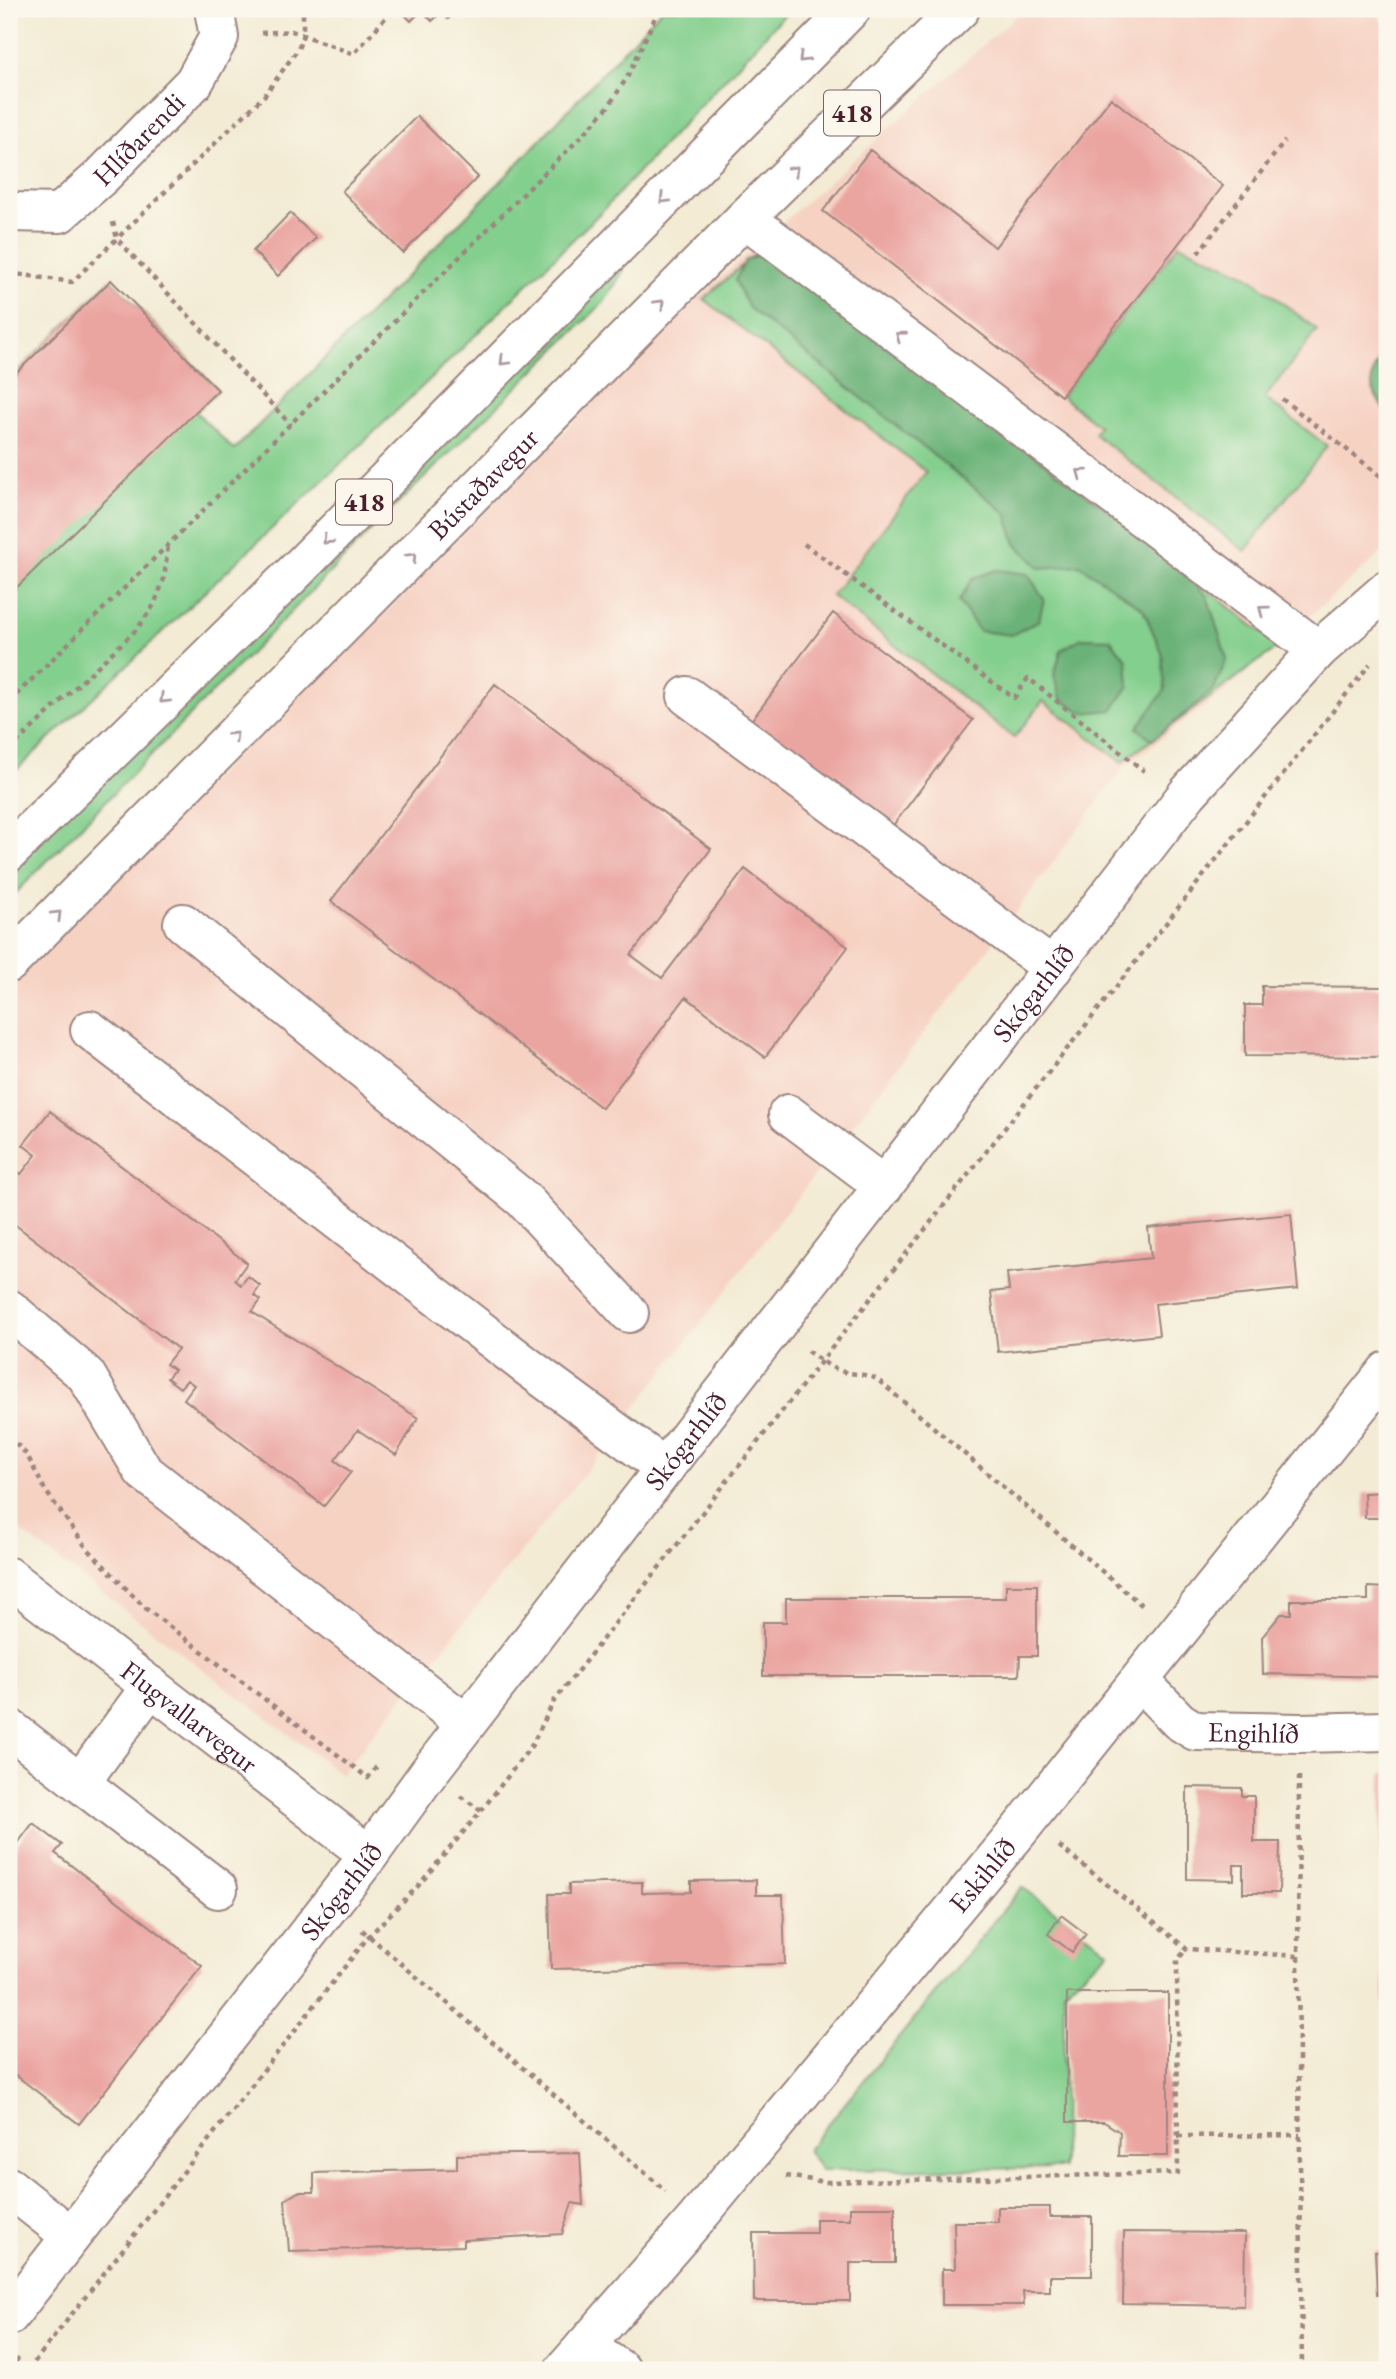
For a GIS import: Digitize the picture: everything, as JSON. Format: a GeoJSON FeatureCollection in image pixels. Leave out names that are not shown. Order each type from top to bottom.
{"type":"FeatureCollection","features":[{"type":"Feature","properties":{"kind":"street","name":"418"},"geometry":{"type":"LineString","coordinates":[[9,852],[296,571],[851,9]]}},
{"type":"Feature","properties":{"kind":"street","name":"Bústaðavegur"},"geometry":{"type":"LineString","coordinates":[[9,963],[745,218],[960,9]]}},
{"type":"Feature","properties":{"kind":"street","name":"Hlíðarendi"},"geometry":{"type":"LineString","coordinates":[[9,212],[60,213],[102,176],[194,82],[216,23]]}},
{"type":"Feature","properties":{"kind":"street"},"geometry":{"type":"LineString","coordinates":[[745,218],[1318,650]]}},
{"type":"Feature","properties":{"kind":"street","name":"Skógarhlíð"},"geometry":{"type":"LineString","coordinates":[[9,2316],[369,1855],[466,1724],[1188,793],[1318,650],[1387,590]]}},
{"type":"Feature","properties":{"kind":"street"},"geometry":{"type":"LineString","coordinates":[[687,696],[1053,968]]}},
{"type":"Feature","properties":{"kind":"street"},"geometry":{"type":"LineString","coordinates":[[184,923],[523,1199],[629,1313]]}},
{"type":"Feature","properties":{"kind":"street"},"geometry":{"type":"LineString","coordinates":[[90,1030],[528,1367],[665,1468]]}},
{"type":"Feature","properties":{"kind":"street"},"geometry":{"type":"LineString","coordinates":[[788,1114],[884,1186]]}},
{"type":"Feature","properties":{"kind":"street"},"geometry":{"type":"LineString","coordinates":[[9,1309],[86,1375],[143,1471],[466,1724]]}},
{"type":"Feature","properties":{"kind":"street","name":"Eskihlíð"},"geometry":{"type":"LineString","coordinates":[[574,2358],[737,2170],[1140,1681],[1387,1371]]}},
{"type":"Feature","properties":{"kind":"street","name":"Flugvallarvegur"},"geometry":{"type":"LineString","coordinates":[[9,1577],[369,1855]]}},
{"type":"Feature","properties":{"kind":"street","name":"Engihlíð"},"geometry":{"type":"LineString","coordinates":[[1140,1681],[1179,1721],[1195,1731],[1387,1731]]}},
{"type":"Feature","properties":{"kind":"street"},"geometry":{"type":"LineString","coordinates":[[80,1783],[151,1686]]}},
{"type":"Feature","properties":{"kind":"street"},"geometry":{"type":"LineString","coordinates":[[9,1728],[218,1889]]}},
{"type":"Feature","properties":{"kind":"street"},"geometry":{"type":"LineString","coordinates":[[9,2187],[71,2236]]}},
{"type":"Feature","properties":{"kind":"street"},"geometry":{"type":"LineString","coordinates":[[574,2358],[621,2370]]}},
{"type":"Feature","properties":{"kind":"path"},"geometry":{"type":"LineString","coordinates":[[9,273],[72,282],[265,95],[298,49],[303,35],[303,9]]}},
{"type":"Feature","properties":{"kind":"path"},"geometry":{"type":"LineString","coordinates":[[216,23],[292,31],[354,54],[393,9]]}},
{"type":"Feature","properties":{"kind":"path"},"geometry":{"type":"LineString","coordinates":[[9,702],[591,126],[608,107],[628,76],[659,9]]}},
{"type":"Feature","properties":{"kind":"path"},"geometry":{"type":"LineString","coordinates":[[1198,253],[1285,141]]}},
{"type":"Feature","properties":{"kind":"path"},"geometry":{"type":"LineString","coordinates":[[102,176],[117,239],[291,425]]}},
{"type":"Feature","properties":{"kind":"path"},"geometry":{"type":"LineString","coordinates":[[1282,399],[1387,481]]}},
{"type":"Feature","properties":{"kind":"path"},"geometry":{"type":"LineString","coordinates":[[804,544],[1014,698],[1028,678],[1144,772]]}},
{"type":"Feature","properties":{"kind":"path"},"geometry":{"type":"LineString","coordinates":[[9,750],[136,629],[154,605],[164,579],[168,545]]}},
{"type":"Feature","properties":{"kind":"path"},"geometry":{"type":"LineString","coordinates":[[28,2370],[369,1936],[418,1886],[481,1811],[532,1745],[554,1702],[1372,662]]}},
{"type":"Feature","properties":{"kind":"path"},"geometry":{"type":"LineString","coordinates":[[774,1327],[823,1363],[844,1372],[860,1373],[878,1380],[1151,1613]]}},
{"type":"Feature","properties":{"kind":"path"},"geometry":{"type":"LineString","coordinates":[[9,1436],[27,1455],[46,1490],[86,1547],[144,1607],[368,1778],[381,1761]]}},
{"type":"Feature","properties":{"kind":"path"},"geometry":{"type":"LineString","coordinates":[[1300,1733],[1298,1956],[1303,2370]]}},
{"type":"Feature","properties":{"kind":"path"},"geometry":{"type":"LineString","coordinates":[[1050,1838],[1186,1949],[1298,1956]]}},
{"type":"Feature","properties":{"kind":"path"},"geometry":{"type":"LineString","coordinates":[[354,1924],[675,2198]]}},
{"type":"Feature","properties":{"kind":"path"},"geometry":{"type":"LineString","coordinates":[[785,2176],[826,2182],[1178,2174],[1177,1961],[1186,1949]]}},
{"type":"Feature","properties":{"kind":"path"},"geometry":{"type":"LineString","coordinates":[[1178,2136],[1300,2135]]}},
{"type":"Feature","properties":{"kind":"shaded area"},"geometry":{"type":"Polygon","coordinates":[[[1024,9],[1374,9],[1387,30],[1387,548],[1225,691],[1124,767],[984,955],[593,1463],[341,1774],[9,1522],[9,984],[86,901],[384,613],[685,309],[1024,9]]]}},
{"type":"Feature","properties":{"kind":"green space"},"geometry":{"type":"Polygon","coordinates":[[[662,9],[790,9],[603,210],[445,365],[9,777],[9,380],[111,280],[218,390],[196,412],[234,450],[512,170],[662,9]]]}},
{"type":"Feature","properties":{"kind":"green space"},"geometry":{"type":"Polygon","coordinates":[[[1063,9],[1123,9],[1090,18],[1064,13],[1063,9]]]}},
{"type":"Feature","properties":{"kind":"green space"},"geometry":{"type":"Polygon","coordinates":[[[767,243],[1278,647],[1122,762],[1043,701],[1014,738],[832,596],[926,472],[704,299],[767,243]]]}},
{"type":"Feature","properties":{"kind":"green space"},"geometry":{"type":"Polygon","coordinates":[[[1179,244],[1247,275],[1317,330],[1265,398],[1327,446],[1245,551],[1094,434],[1099,426],[1061,396],[1179,244]]]}},
{"type":"Feature","properties":{"kind":"green space"},"geometry":{"type":"Polygon","coordinates":[[[762,253],[1151,542],[1207,596],[1227,659],[1214,689],[1153,740],[1137,728],[1165,690],[1162,653],[1143,609],[1080,565],[1040,568],[1016,544],[1006,513],[749,308],[735,281],[745,261],[762,253]]]}},
{"type":"Feature","properties":{"kind":"green space"},"geometry":{"type":"Polygon","coordinates":[[[613,259],[624,270],[604,302],[379,522],[9,900],[9,869],[613,259]]]}},
{"type":"Feature","properties":{"kind":"green space"},"geometry":{"type":"Polygon","coordinates":[[[1387,347],[1387,413],[1375,394],[1372,380],[1376,366],[1387,347]]]}},
{"type":"Feature","properties":{"kind":"green space"},"geometry":{"type":"Polygon","coordinates":[[[997,570],[1028,574],[1044,599],[1039,620],[1012,635],[979,631],[959,601],[973,578],[997,570]]]}},
{"type":"Feature","properties":{"kind":"green space"},"geometry":{"type":"Polygon","coordinates":[[[1082,638],[1110,639],[1127,660],[1129,686],[1112,710],[1083,713],[1062,700],[1054,676],[1061,650],[1082,638]]]}},
{"type":"Feature","properties":{"kind":"green space"},"geometry":{"type":"Polygon","coordinates":[[[1022,1887],[1109,1951],[1064,1991],[1063,2168],[821,2170],[807,2150],[1022,1887]]]}},
{"type":"Feature","properties":{"kind":"building"},"geometry":{"type":"Polygon","coordinates":[[[399,9],[459,9],[448,19],[442,12],[432,21],[422,10],[411,21],[399,9]]]}},
{"type":"Feature","properties":{"kind":"building"},"geometry":{"type":"Polygon","coordinates":[[[1111,98],[1223,186],[1061,396],[823,211],[870,150],[995,247],[1111,98]]]}},
{"type":"Feature","properties":{"kind":"building"},"geometry":{"type":"Polygon","coordinates":[[[417,116],[478,177],[403,253],[342,191],[417,116]]]}},
{"type":"Feature","properties":{"kind":"building"},"geometry":{"type":"Polygon","coordinates":[[[290,213],[316,238],[278,276],[253,251],[290,213]]]}},
{"type":"Feature","properties":{"kind":"building"},"geometry":{"type":"Polygon","coordinates":[[[111,280],[218,390],[9,595],[9,380],[111,280]]]}},
{"type":"Feature","properties":{"kind":"building"},"geometry":{"type":"Polygon","coordinates":[[[833,613],[973,720],[891,828],[751,721],[833,613]]]}},
{"type":"Feature","properties":{"kind":"building"},"geometry":{"type":"Polygon","coordinates":[[[495,684],[711,849],[631,955],[662,978],[745,869],[848,947],[765,1057],[686,997],[602,1108],[331,901],[495,684]]]}},
{"type":"Feature","properties":{"kind":"building"},"geometry":{"type":"Polygon","coordinates":[[[1262,986],[1387,987],[1387,1057],[1245,1056],[1245,1005],[1262,1005],[1262,986]]]}},
{"type":"Feature","properties":{"kind":"building"},"geometry":{"type":"Polygon","coordinates":[[[50,1111],[247,1263],[235,1280],[241,1285],[248,1276],[260,1286],[254,1295],[261,1300],[252,1312],[418,1418],[396,1455],[358,1430],[335,1460],[351,1472],[324,1506],[184,1399],[194,1385],[187,1380],[180,1388],[167,1378],[174,1370],[166,1364],[178,1349],[9,1220],[9,1165],[21,1174],[36,1155],[23,1145],[50,1111]]]}},
{"type":"Feature","properties":{"kind":"building"},"geometry":{"type":"Polygon","coordinates":[[[1291,1214],[1298,1289],[1155,1304],[1159,1335],[998,1352],[991,1292],[1009,1290],[1007,1273],[1151,1258],[1148,1228],[1291,1214]]]}},
{"type":"Feature","properties":{"kind":"building"},"geometry":{"type":"Polygon","coordinates":[[[1387,1492],[1387,1518],[1365,1518],[1364,1493],[1387,1492]]]}},
{"type":"Feature","properties":{"kind":"building"},"geometry":{"type":"Polygon","coordinates":[[[1006,1585],[1037,1585],[1037,1656],[1020,1656],[1019,1676],[763,1676],[763,1622],[786,1622],[786,1598],[1006,1598],[1006,1585]]]}},
{"type":"Feature","properties":{"kind":"building"},"geometry":{"type":"Polygon","coordinates":[[[1368,1587],[1387,1588],[1387,1677],[1263,1674],[1262,1637],[1281,1614],[1291,1614],[1291,1600],[1368,1600],[1368,1587]]]}},
{"type":"Feature","properties":{"kind":"building"},"geometry":{"type":"Polygon","coordinates":[[[1382,1773],[1387,1773],[1387,1861],[1381,1861],[1382,1773]]]}},
{"type":"Feature","properties":{"kind":"building"},"geometry":{"type":"Polygon","coordinates":[[[1187,1787],[1242,1788],[1242,1796],[1254,1796],[1254,1842],[1280,1842],[1279,1893],[1243,1893],[1243,1865],[1234,1865],[1234,1880],[1187,1879],[1187,1787]]]}},
{"type":"Feature","properties":{"kind":"building"},"geometry":{"type":"Polygon","coordinates":[[[33,1823],[62,1845],[55,1853],[202,1966],[79,2124],[9,2070],[9,1855],[33,1823]]]}},
{"type":"Feature","properties":{"kind":"building"},"geometry":{"type":"Polygon","coordinates":[[[756,1880],[756,1895],[783,1895],[785,1964],[551,1969],[549,1894],[569,1894],[569,1884],[642,1882],[642,1893],[691,1892],[691,1881],[756,1880]]]}},
{"type":"Feature","properties":{"kind":"building"},"geometry":{"type":"Polygon","coordinates":[[[1061,1915],[1086,1934],[1072,1952],[1048,1934],[1061,1915]]]}},
{"type":"Feature","properties":{"kind":"building"},"geometry":{"type":"Polygon","coordinates":[[[1383,1963],[1387,1963],[1387,2006],[1384,2006],[1383,1963]]]}},
{"type":"Feature","properties":{"kind":"building"},"geometry":{"type":"Polygon","coordinates":[[[1067,1993],[1168,1993],[1168,2156],[1119,2156],[1120,2132],[1104,2122],[1067,2122],[1067,1993]]]}},
{"type":"Feature","properties":{"kind":"building"},"geometry":{"type":"Polygon","coordinates":[[[580,2153],[583,2205],[572,2203],[562,2234],[463,2240],[463,2246],[289,2251],[285,2200],[298,2192],[314,2192],[314,2173],[457,2169],[457,2155],[580,2153]]]}},
{"type":"Feature","properties":{"kind":"building"},"geometry":{"type":"Polygon","coordinates":[[[850,2207],[895,2207],[895,2263],[850,2263],[850,2301],[754,2301],[753,2233],[816,2233],[816,2219],[850,2219],[850,2207]]]}},
{"type":"Feature","properties":{"kind":"building"},"geometry":{"type":"Polygon","coordinates":[[[998,2207],[1050,2207],[1050,2217],[1092,2217],[1092,2276],[1050,2276],[1050,2291],[1023,2291],[1024,2305],[942,2305],[942,2269],[955,2269],[954,2222],[998,2222],[998,2207]]]}},
{"type":"Feature","properties":{"kind":"building"},"geometry":{"type":"Polygon","coordinates":[[[1124,2232],[1245,2233],[1244,2306],[1123,2304],[1124,2232]]]}},
{"type":"Feature","properties":{"kind":"building"},"geometry":{"type":"Polygon","coordinates":[[[1375,2252],[1387,2252],[1387,2295],[1377,2295],[1375,2252]]]}}]}
